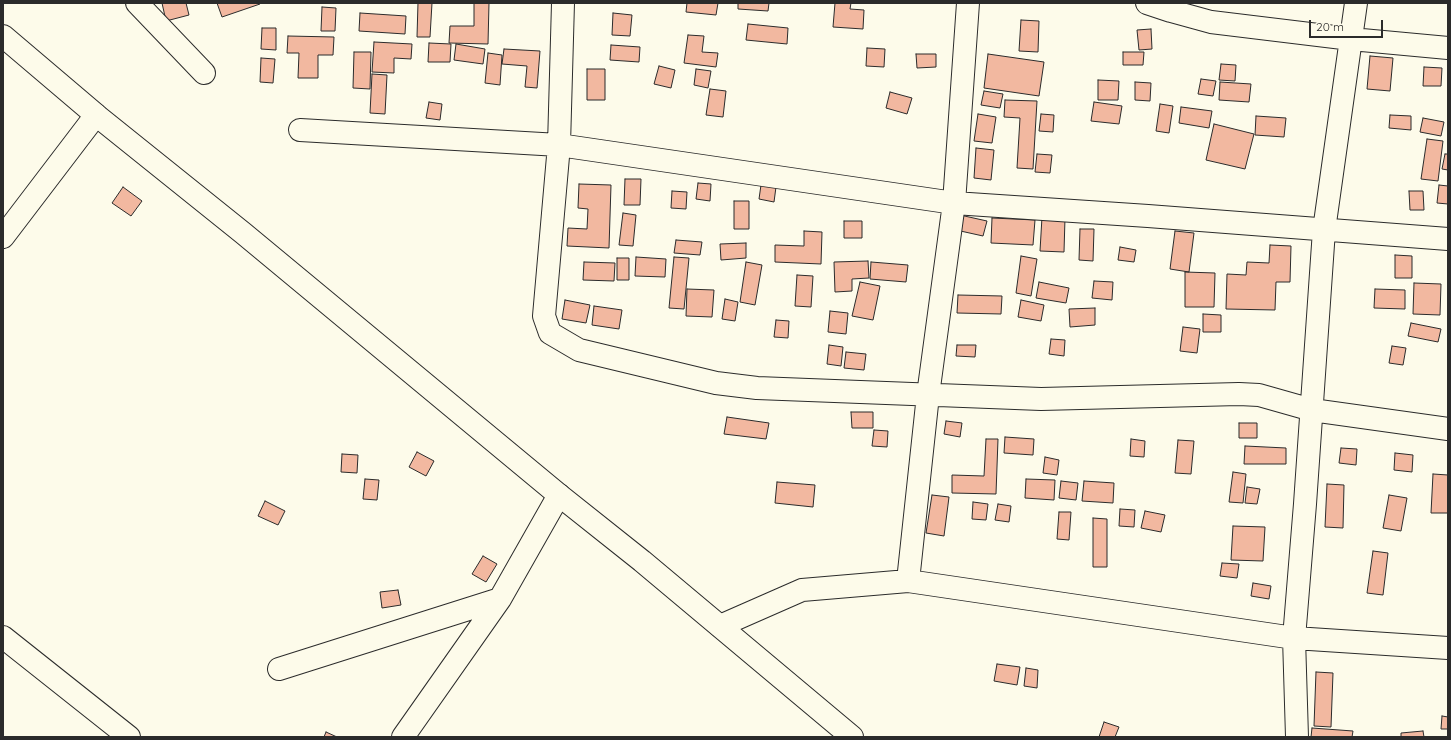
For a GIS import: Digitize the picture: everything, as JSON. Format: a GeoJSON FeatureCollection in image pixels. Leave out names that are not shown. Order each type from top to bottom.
{"type":"FeatureCollection","features":[{"type":"Feature","properties":{"kind":"main road"},"geometry":{"type":"LineString","coordinates":[[137,3],[204,73]]}},
{"type":"Feature","properties":{"kind":"main road"},"geometry":{"type":"LineString","coordinates":[[563,3],[559,146],[544,316],[550,333],[579,350],[716,383],[757,388],[1041,399],[1239,394],[1259,395],[1312,410],[1448,429]]}},
{"type":"Feature","properties":{"kind":"main road"},"geometry":{"type":"LineString","coordinates":[[908,580],[928,395],[954,203],[968,3]]}},
{"type":"Feature","properties":{"kind":"main road"},"geometry":{"type":"LineString","coordinates":[[1147,3],[1210,22],[1351,39],[1448,48]]}},
{"type":"Feature","properties":{"kind":"main road"},"geometry":{"type":"LineString","coordinates":[[1297,737],[1294,638],[1312,410],[1324,230],[1356,3]]}},
{"type":"Feature","properties":{"kind":"main road"},"geometry":{"type":"LineString","coordinates":[[3,36],[96,115],[249,238],[559,496],[642,560],[720,626],[834,730],[852,737]]}},
{"type":"Feature","properties":{"kind":"main road"},"geometry":{"type":"LineString","coordinates":[[3,237],[96,115]]}},
{"type":"Feature","properties":{"kind":"main road"},"geometry":{"type":"LineString","coordinates":[[300,130],[559,146],[954,203],[1448,238]]}},
{"type":"Feature","properties":{"kind":"main road"},"geometry":{"type":"LineString","coordinates":[[403,737],[500,599],[559,496]]}},
{"type":"Feature","properties":{"kind":"main road"},"geometry":{"type":"LineString","coordinates":[[720,626],[802,590],[908,580],[1294,638],[1448,648]]}},
{"type":"Feature","properties":{"kind":"main road"},"geometry":{"type":"LineString","coordinates":[[279,669],[500,599]]}},
{"type":"Feature","properties":{"kind":"main road"},"geometry":{"type":"LineString","coordinates":[[3,638],[129,737]]}},
{"type":"Feature","properties":{"kind":"building"},"geometry":{"type":"Polygon","coordinates":[[[162,3],[186,3],[189,15],[166,21],[162,3]]]}},
{"type":"Feature","properties":{"kind":"building"},"geometry":{"type":"Polygon","coordinates":[[[217,3],[260,3],[260,4],[222,17],[217,3]]]}},
{"type":"Feature","properties":{"kind":"building"},"geometry":{"type":"Polygon","coordinates":[[[418,3],[432,3],[430,37],[417,37],[418,3]]]}},
{"type":"Feature","properties":{"kind":"building"},"geometry":{"type":"Polygon","coordinates":[[[474,3],[489,3],[488,44],[449,43],[450,26],[474,26],[474,3]]]}},
{"type":"Feature","properties":{"kind":"building"},"geometry":{"type":"Polygon","coordinates":[[[687,3],[718,3],[716,15],[686,12],[687,3]]]}},
{"type":"Feature","properties":{"kind":"building"},"geometry":{"type":"Polygon","coordinates":[[[738,3],[769,3],[768,11],[738,9],[738,3]]]}},
{"type":"Feature","properties":{"kind":"building"},"geometry":{"type":"Polygon","coordinates":[[[835,3],[851,3],[850,9],[864,10],[863,29],[833,27],[835,3]]]}},
{"type":"Feature","properties":{"kind":"building"},"geometry":{"type":"Polygon","coordinates":[[[322,7],[336,8],[335,31],[321,31],[322,7]]]}},
{"type":"Feature","properties":{"kind":"building"},"geometry":{"type":"Polygon","coordinates":[[[360,13],[406,16],[405,34],[359,31],[360,13]]]}},
{"type":"Feature","properties":{"kind":"building"},"geometry":{"type":"Polygon","coordinates":[[[613,13],[632,15],[630,36],[612,35],[613,13]]]}},
{"type":"Feature","properties":{"kind":"building"},"geometry":{"type":"Polygon","coordinates":[[[1021,20],[1039,21],[1038,52],[1019,51],[1021,20]]]}},
{"type":"Feature","properties":{"kind":"building"},"geometry":{"type":"Polygon","coordinates":[[[748,24],[788,28],[787,44],[746,40],[748,24]]]}},
{"type":"Feature","properties":{"kind":"building"},"geometry":{"type":"Polygon","coordinates":[[[262,28],[276,28],[276,50],[261,49],[262,28]]]}},
{"type":"Feature","properties":{"kind":"building"},"geometry":{"type":"Polygon","coordinates":[[[1151,29],[1152,49],[1139,50],[1137,30],[1151,29]]]}},
{"type":"Feature","properties":{"kind":"building"},"geometry":{"type":"Polygon","coordinates":[[[688,35],[704,36],[702,52],[718,53],[716,67],[684,63],[688,35]]]}},
{"type":"Feature","properties":{"kind":"building"},"geometry":{"type":"Polygon","coordinates":[[[288,36],[334,37],[333,55],[318,55],[318,78],[298,78],[299,53],[287,53],[288,36]]]}},
{"type":"Feature","properties":{"kind":"building"},"geometry":{"type":"Polygon","coordinates":[[[374,42],[412,44],[411,59],[394,58],[394,73],[372,72],[374,42]]]}},
{"type":"Feature","properties":{"kind":"building"},"geometry":{"type":"Polygon","coordinates":[[[429,43],[451,44],[450,62],[428,62],[429,43]]]}},
{"type":"Feature","properties":{"kind":"building"},"geometry":{"type":"Polygon","coordinates":[[[456,44],[485,49],[483,64],[454,60],[456,44]]]}},
{"type":"Feature","properties":{"kind":"building"},"geometry":{"type":"Polygon","coordinates":[[[611,45],[640,47],[639,62],[610,60],[611,45]]]}},
{"type":"Feature","properties":{"kind":"building"},"geometry":{"type":"Polygon","coordinates":[[[867,48],[885,49],[884,67],[866,66],[867,48]]]}},
{"type":"Feature","properties":{"kind":"building"},"geometry":{"type":"Polygon","coordinates":[[[504,49],[540,51],[537,88],[525,87],[527,66],[502,64],[504,49]]]}},
{"type":"Feature","properties":{"kind":"building"},"geometry":{"type":"Polygon","coordinates":[[[354,52],[371,52],[370,89],[353,88],[354,52]]]}},
{"type":"Feature","properties":{"kind":"building"},"geometry":{"type":"Polygon","coordinates":[[[1123,52],[1144,52],[1143,65],[1123,65],[1123,52]]]}},
{"type":"Feature","properties":{"kind":"building"},"geometry":{"type":"Polygon","coordinates":[[[488,53],[502,55],[500,85],[485,83],[488,53]]]}},
{"type":"Feature","properties":{"kind":"building"},"geometry":{"type":"Polygon","coordinates":[[[916,54],[936,54],[936,67],[917,68],[916,54]]]}},
{"type":"Feature","properties":{"kind":"building"},"geometry":{"type":"Polygon","coordinates":[[[988,54],[1044,62],[1039,96],[984,88],[988,54]]]}},
{"type":"Feature","properties":{"kind":"building"},"geometry":{"type":"Polygon","coordinates":[[[1370,56],[1393,58],[1390,91],[1367,89],[1370,56]]]}},
{"type":"Feature","properties":{"kind":"building"},"geometry":{"type":"Polygon","coordinates":[[[261,58],[275,59],[273,83],[260,82],[261,58]]]}},
{"type":"Feature","properties":{"kind":"building"},"geometry":{"type":"Polygon","coordinates":[[[1221,64],[1236,65],[1235,81],[1219,80],[1221,64]]]}},
{"type":"Feature","properties":{"kind":"building"},"geometry":{"type":"Polygon","coordinates":[[[659,66],[675,70],[671,88],[654,84],[659,66]]]}},
{"type":"Feature","properties":{"kind":"building"},"geometry":{"type":"Polygon","coordinates":[[[1424,67],[1442,68],[1441,86],[1423,86],[1424,67]]]}},
{"type":"Feature","properties":{"kind":"building"},"geometry":{"type":"Polygon","coordinates":[[[587,69],[605,69],[605,100],[587,100],[587,69]]]}},
{"type":"Feature","properties":{"kind":"building"},"geometry":{"type":"Polygon","coordinates":[[[696,69],[711,71],[708,88],[694,85],[696,69]]]}},
{"type":"Feature","properties":{"kind":"building"},"geometry":{"type":"Polygon","coordinates":[[[372,74],[387,75],[385,114],[370,113],[372,74]]]}},
{"type":"Feature","properties":{"kind":"building"},"geometry":{"type":"Polygon","coordinates":[[[1201,79],[1216,81],[1213,96],[1198,94],[1201,79]]]}},
{"type":"Feature","properties":{"kind":"building"},"geometry":{"type":"Polygon","coordinates":[[[1098,80],[1119,81],[1118,100],[1098,100],[1098,80]]]}},
{"type":"Feature","properties":{"kind":"building"},"geometry":{"type":"Polygon","coordinates":[[[1135,82],[1151,83],[1150,101],[1135,100],[1135,82]]]}},
{"type":"Feature","properties":{"kind":"building"},"geometry":{"type":"Polygon","coordinates":[[[1220,82],[1251,84],[1249,102],[1219,100],[1220,82]]]}},
{"type":"Feature","properties":{"kind":"building"},"geometry":{"type":"Polygon","coordinates":[[[710,89],[726,91],[723,117],[706,115],[710,89]]]}},
{"type":"Feature","properties":{"kind":"building"},"geometry":{"type":"Polygon","coordinates":[[[984,91],[1003,94],[1000,108],[981,105],[984,91]]]}},
{"type":"Feature","properties":{"kind":"building"},"geometry":{"type":"Polygon","coordinates":[[[890,92],[912,98],[907,114],[886,108],[890,92]]]}},
{"type":"Feature","properties":{"kind":"building"},"geometry":{"type":"Polygon","coordinates":[[[1005,100],[1037,101],[1033,169],[1017,168],[1020,118],[1004,117],[1005,100]]]}},
{"type":"Feature","properties":{"kind":"building"},"geometry":{"type":"Polygon","coordinates":[[[429,102],[442,104],[440,120],[426,118],[429,102]]]}},
{"type":"Feature","properties":{"kind":"building"},"geometry":{"type":"Polygon","coordinates":[[[1094,102],[1122,106],[1119,124],[1091,121],[1094,102]]]}},
{"type":"Feature","properties":{"kind":"building"},"geometry":{"type":"Polygon","coordinates":[[[1160,104],[1173,106],[1169,133],[1156,131],[1160,104]]]}},
{"type":"Feature","properties":{"kind":"building"},"geometry":{"type":"Polygon","coordinates":[[[1181,107],[1212,111],[1209,128],[1179,123],[1181,107]]]}},
{"type":"Feature","properties":{"kind":"building"},"geometry":{"type":"Polygon","coordinates":[[[978,114],[996,117],[992,143],[974,141],[978,114]]]}},
{"type":"Feature","properties":{"kind":"building"},"geometry":{"type":"Polygon","coordinates":[[[1041,114],[1054,115],[1053,132],[1039,131],[1041,114]]]}},
{"type":"Feature","properties":{"kind":"building"},"geometry":{"type":"Polygon","coordinates":[[[1390,115],[1411,116],[1411,130],[1389,128],[1390,115]]]}},
{"type":"Feature","properties":{"kind":"building"},"geometry":{"type":"Polygon","coordinates":[[[1256,116],[1286,118],[1284,137],[1255,135],[1256,116]]]}},
{"type":"Feature","properties":{"kind":"building"},"geometry":{"type":"Polygon","coordinates":[[[1423,118],[1444,122],[1441,136],[1420,132],[1423,118]]]}},
{"type":"Feature","properties":{"kind":"building"},"geometry":{"type":"Polygon","coordinates":[[[1214,124],[1254,134],[1245,169],[1206,160],[1214,124]]]}},
{"type":"Feature","properties":{"kind":"building"},"geometry":{"type":"Polygon","coordinates":[[[1427,139],[1443,141],[1438,181],[1421,179],[1427,139]]]}},
{"type":"Feature","properties":{"kind":"building"},"geometry":{"type":"Polygon","coordinates":[[[976,148],[994,150],[991,180],[974,178],[976,148]]]}},
{"type":"Feature","properties":{"kind":"building"},"geometry":{"type":"Polygon","coordinates":[[[1037,154],[1052,155],[1050,173],[1035,172],[1037,154]]]}},
{"type":"Feature","properties":{"kind":"building"},"geometry":{"type":"Polygon","coordinates":[[[1445,154],[1448,154],[1448,170],[1442,169],[1445,154]]]}},
{"type":"Feature","properties":{"kind":"building"},"geometry":{"type":"Polygon","coordinates":[[[625,179],[641,179],[640,205],[624,205],[625,179]]]}},
{"type":"Feature","properties":{"kind":"building"},"geometry":{"type":"Polygon","coordinates":[[[698,183],[711,184],[710,201],[696,199],[698,183]]]}},
{"type":"Feature","properties":{"kind":"building"},"geometry":{"type":"Polygon","coordinates":[[[579,184],[611,185],[609,248],[567,246],[568,228],[587,229],[588,209],[578,208],[579,184]]]}},
{"type":"Feature","properties":{"kind":"building"},"geometry":{"type":"Polygon","coordinates":[[[761,185],[776,187],[774,202],[759,199],[761,185]]]}},
{"type":"Feature","properties":{"kind":"building"},"geometry":{"type":"Polygon","coordinates":[[[1439,185],[1448,186],[1448,204],[1437,203],[1439,185]]]}},
{"type":"Feature","properties":{"kind":"building"},"geometry":{"type":"Polygon","coordinates":[[[123,187],[142,201],[131,216],[112,203],[123,187]]]}},
{"type":"Feature","properties":{"kind":"building"},"geometry":{"type":"Polygon","coordinates":[[[672,191],[687,192],[686,209],[671,208],[672,191]]]}},
{"type":"Feature","properties":{"kind":"building"},"geometry":{"type":"Polygon","coordinates":[[[1409,191],[1423,191],[1424,210],[1410,210],[1409,191]]]}},
{"type":"Feature","properties":{"kind":"building"},"geometry":{"type":"Polygon","coordinates":[[[734,201],[749,201],[749,229],[734,229],[734,201]]]}},
{"type":"Feature","properties":{"kind":"building"},"geometry":{"type":"Polygon","coordinates":[[[623,213],[636,215],[633,246],[619,245],[623,213]]]}},
{"type":"Feature","properties":{"kind":"building"},"geometry":{"type":"Polygon","coordinates":[[[960,215],[987,221],[983,236],[956,230],[960,215]]]}},
{"type":"Feature","properties":{"kind":"building"},"geometry":{"type":"Polygon","coordinates":[[[1042,217],[1065,218],[1064,252],[1040,251],[1042,217]]]}},
{"type":"Feature","properties":{"kind":"building"},"geometry":{"type":"Polygon","coordinates":[[[992,218],[1035,220],[1033,245],[991,243],[992,218]]]}},
{"type":"Feature","properties":{"kind":"building"},"geometry":{"type":"Polygon","coordinates":[[[844,221],[862,221],[862,238],[844,238],[844,221]]]}},
{"type":"Feature","properties":{"kind":"building"},"geometry":{"type":"Polygon","coordinates":[[[1080,229],[1094,229],[1093,261],[1079,260],[1080,229]]]}},
{"type":"Feature","properties":{"kind":"building"},"geometry":{"type":"Polygon","coordinates":[[[804,231],[822,232],[821,264],[775,262],[775,245],[804,246],[804,231]]]}},
{"type":"Feature","properties":{"kind":"building"},"geometry":{"type":"Polygon","coordinates":[[[1175,231],[1194,233],[1189,272],[1170,269],[1175,231]]]}},
{"type":"Feature","properties":{"kind":"building"},"geometry":{"type":"Polygon","coordinates":[[[676,240],[702,242],[700,255],[674,253],[676,240]]]}},
{"type":"Feature","properties":{"kind":"building"},"geometry":{"type":"Polygon","coordinates":[[[746,243],[746,258],[721,260],[720,244],[746,243]]]}},
{"type":"Feature","properties":{"kind":"building"},"geometry":{"type":"Polygon","coordinates":[[[1270,245],[1291,246],[1290,282],[1276,282],[1275,310],[1226,309],[1227,274],[1246,275],[1247,262],[1269,263],[1270,245]]]}},
{"type":"Feature","properties":{"kind":"building"},"geometry":{"type":"Polygon","coordinates":[[[1120,247],[1136,250],[1134,262],[1118,260],[1120,247]]]}},
{"type":"Feature","properties":{"kind":"building"},"geometry":{"type":"Polygon","coordinates":[[[1395,255],[1412,256],[1412,278],[1395,278],[1395,255]]]}},
{"type":"Feature","properties":{"kind":"building"},"geometry":{"type":"Polygon","coordinates":[[[1021,256],[1037,259],[1031,296],[1016,293],[1021,256]]]}},
{"type":"Feature","properties":{"kind":"building"},"geometry":{"type":"Polygon","coordinates":[[[636,257],[666,259],[665,277],[635,276],[636,257]]]}},
{"type":"Feature","properties":{"kind":"building"},"geometry":{"type":"Polygon","coordinates":[[[674,257],[689,258],[684,309],[669,308],[674,257]]]}},
{"type":"Feature","properties":{"kind":"building"},"geometry":{"type":"Polygon","coordinates":[[[617,258],[629,258],[629,280],[617,280],[617,258]]]}},
{"type":"Feature","properties":{"kind":"building"},"geometry":{"type":"Polygon","coordinates":[[[868,261],[869,278],[852,279],[852,291],[835,292],[834,262],[868,261]]]}},
{"type":"Feature","properties":{"kind":"building"},"geometry":{"type":"Polygon","coordinates":[[[584,262],[615,263],[614,281],[583,280],[584,262]]]}},
{"type":"Feature","properties":{"kind":"building"},"geometry":{"type":"Polygon","coordinates":[[[746,262],[762,265],[755,305],[740,302],[746,262]]]}},
{"type":"Feature","properties":{"kind":"building"},"geometry":{"type":"Polygon","coordinates":[[[871,262],[908,265],[906,282],[870,279],[871,262]]]}},
{"type":"Feature","properties":{"kind":"building"},"geometry":{"type":"Polygon","coordinates":[[[1185,272],[1215,273],[1214,307],[1185,307],[1185,272]]]}},
{"type":"Feature","properties":{"kind":"building"},"geometry":{"type":"Polygon","coordinates":[[[797,275],[813,276],[811,307],[795,306],[797,275]]]}},
{"type":"Feature","properties":{"kind":"building"},"geometry":{"type":"Polygon","coordinates":[[[1094,281],[1113,282],[1112,300],[1092,298],[1094,281]]]}},
{"type":"Feature","properties":{"kind":"building"},"geometry":{"type":"Polygon","coordinates":[[[860,282],[880,286],[873,320],[852,316],[860,282]]]}},
{"type":"Feature","properties":{"kind":"building"},"geometry":{"type":"Polygon","coordinates":[[[1039,282],[1069,288],[1066,303],[1036,298],[1039,282]]]}},
{"type":"Feature","properties":{"kind":"building"},"geometry":{"type":"Polygon","coordinates":[[[1414,283],[1441,284],[1440,315],[1413,314],[1414,283]]]}},
{"type":"Feature","properties":{"kind":"building"},"geometry":{"type":"Polygon","coordinates":[[[687,289],[714,290],[712,317],[686,316],[687,289]]]}},
{"type":"Feature","properties":{"kind":"building"},"geometry":{"type":"Polygon","coordinates":[[[1375,289],[1405,290],[1405,309],[1374,308],[1375,289]]]}},
{"type":"Feature","properties":{"kind":"building"},"geometry":{"type":"Polygon","coordinates":[[[958,295],[1002,296],[1001,314],[957,313],[958,295]]]}},
{"type":"Feature","properties":{"kind":"building"},"geometry":{"type":"Polygon","coordinates":[[[725,299],[738,302],[735,321],[722,319],[725,299]]]}},
{"type":"Feature","properties":{"kind":"building"},"geometry":{"type":"Polygon","coordinates":[[[565,300],[590,305],[586,323],[562,319],[565,300]]]}},
{"type":"Feature","properties":{"kind":"building"},"geometry":{"type":"Polygon","coordinates":[[[1021,300],[1044,305],[1041,321],[1018,317],[1021,300]]]}},
{"type":"Feature","properties":{"kind":"building"},"geometry":{"type":"Polygon","coordinates":[[[594,306],[622,310],[619,329],[592,325],[594,306]]]}},
{"type":"Feature","properties":{"kind":"building"},"geometry":{"type":"Polygon","coordinates":[[[1095,308],[1095,325],[1070,327],[1069,309],[1095,308]]]}},
{"type":"Feature","properties":{"kind":"building"},"geometry":{"type":"Polygon","coordinates":[[[830,311],[848,313],[846,334],[828,332],[830,311]]]}},
{"type":"Feature","properties":{"kind":"building"},"geometry":{"type":"Polygon","coordinates":[[[1203,314],[1221,315],[1221,332],[1203,332],[1203,314]]]}},
{"type":"Feature","properties":{"kind":"building"},"geometry":{"type":"Polygon","coordinates":[[[776,320],[789,321],[788,338],[774,337],[776,320]]]}},
{"type":"Feature","properties":{"kind":"building"},"geometry":{"type":"Polygon","coordinates":[[[1411,323],[1441,329],[1438,342],[1408,336],[1411,323]]]}},
{"type":"Feature","properties":{"kind":"building"},"geometry":{"type":"Polygon","coordinates":[[[1183,327],[1200,329],[1197,353],[1180,351],[1183,327]]]}},
{"type":"Feature","properties":{"kind":"building"},"geometry":{"type":"Polygon","coordinates":[[[1051,339],[1065,340],[1064,356],[1049,354],[1051,339]]]}},
{"type":"Feature","properties":{"kind":"building"},"geometry":{"type":"Polygon","coordinates":[[[829,345],[843,347],[841,366],[827,364],[829,345]]]}},
{"type":"Feature","properties":{"kind":"building"},"geometry":{"type":"Polygon","coordinates":[[[957,345],[976,345],[975,357],[956,356],[957,345]]]}},
{"type":"Feature","properties":{"kind":"building"},"geometry":{"type":"Polygon","coordinates":[[[1392,346],[1406,348],[1403,365],[1389,363],[1392,346]]]}},
{"type":"Feature","properties":{"kind":"building"},"geometry":{"type":"Polygon","coordinates":[[[846,352],[866,354],[864,370],[844,368],[846,352]]]}},
{"type":"Feature","properties":{"kind":"building"},"geometry":{"type":"Polygon","coordinates":[[[851,412],[873,412],[873,428],[852,428],[851,412]]]}},
{"type":"Feature","properties":{"kind":"building"},"geometry":{"type":"Polygon","coordinates":[[[727,417],[769,423],[766,439],[724,434],[727,417]]]}},
{"type":"Feature","properties":{"kind":"building"},"geometry":{"type":"Polygon","coordinates":[[[946,421],[962,423],[960,437],[944,434],[946,421]]]}},
{"type":"Feature","properties":{"kind":"building"},"geometry":{"type":"Polygon","coordinates":[[[1239,423],[1257,423],[1257,438],[1239,438],[1239,423]]]}},
{"type":"Feature","properties":{"kind":"building"},"geometry":{"type":"Polygon","coordinates":[[[874,430],[888,431],[887,447],[872,446],[874,430]]]}},
{"type":"Feature","properties":{"kind":"building"},"geometry":{"type":"Polygon","coordinates":[[[1005,437],[1034,439],[1033,455],[1004,453],[1005,437]]]}},
{"type":"Feature","properties":{"kind":"building"},"geometry":{"type":"Polygon","coordinates":[[[986,439],[998,439],[996,494],[952,493],[952,475],[984,476],[986,439]]]}},
{"type":"Feature","properties":{"kind":"building"},"geometry":{"type":"Polygon","coordinates":[[[1131,439],[1145,441],[1144,457],[1130,456],[1131,439]]]}},
{"type":"Feature","properties":{"kind":"building"},"geometry":{"type":"Polygon","coordinates":[[[1178,440],[1194,441],[1191,474],[1175,473],[1178,440]]]}},
{"type":"Feature","properties":{"kind":"building"},"geometry":{"type":"Polygon","coordinates":[[[1245,446],[1286,448],[1286,464],[1244,464],[1245,446]]]}},
{"type":"Feature","properties":{"kind":"building"},"geometry":{"type":"Polygon","coordinates":[[[1341,448],[1357,449],[1356,465],[1339,463],[1341,448]]]}},
{"type":"Feature","properties":{"kind":"building"},"geometry":{"type":"Polygon","coordinates":[[[417,452],[434,461],[426,476],[409,467],[417,452]]]}},
{"type":"Feature","properties":{"kind":"building"},"geometry":{"type":"Polygon","coordinates":[[[1395,453],[1413,455],[1412,472],[1394,470],[1395,453]]]}},
{"type":"Feature","properties":{"kind":"building"},"geometry":{"type":"Polygon","coordinates":[[[342,454],[358,455],[357,473],[341,472],[342,454]]]}},
{"type":"Feature","properties":{"kind":"building"},"geometry":{"type":"Polygon","coordinates":[[[1045,457],[1059,460],[1057,475],[1043,473],[1045,457]]]}},
{"type":"Feature","properties":{"kind":"building"},"geometry":{"type":"Polygon","coordinates":[[[1233,472],[1246,474],[1243,503],[1229,502],[1233,472]]]}},
{"type":"Feature","properties":{"kind":"building"},"geometry":{"type":"Polygon","coordinates":[[[1433,474],[1448,475],[1448,513],[1431,513],[1433,474]]]}},
{"type":"Feature","properties":{"kind":"building"},"geometry":{"type":"Polygon","coordinates":[[[365,479],[379,480],[377,500],[363,499],[365,479]]]}},
{"type":"Feature","properties":{"kind":"building"},"geometry":{"type":"Polygon","coordinates":[[[1026,479],[1055,480],[1054,500],[1025,498],[1026,479]]]}},
{"type":"Feature","properties":{"kind":"building"},"geometry":{"type":"Polygon","coordinates":[[[1061,481],[1078,483],[1076,500],[1059,498],[1061,481]]]}},
{"type":"Feature","properties":{"kind":"building"},"geometry":{"type":"Polygon","coordinates":[[[1084,481],[1114,483],[1113,503],[1082,501],[1084,481]]]}},
{"type":"Feature","properties":{"kind":"building"},"geometry":{"type":"Polygon","coordinates":[[[777,482],[815,485],[813,507],[775,503],[777,482]]]}},
{"type":"Feature","properties":{"kind":"building"},"geometry":{"type":"Polygon","coordinates":[[[1327,484],[1344,485],[1343,528],[1325,527],[1327,484]]]}},
{"type":"Feature","properties":{"kind":"building"},"geometry":{"type":"Polygon","coordinates":[[[1247,487],[1260,489],[1257,504],[1245,503],[1247,487]]]}},
{"type":"Feature","properties":{"kind":"building"},"geometry":{"type":"Polygon","coordinates":[[[932,495],[949,497],[944,536],[926,533],[932,495]]]}},
{"type":"Feature","properties":{"kind":"building"},"geometry":{"type":"Polygon","coordinates":[[[1389,495],[1407,498],[1401,531],[1383,528],[1389,495]]]}},
{"type":"Feature","properties":{"kind":"building"},"geometry":{"type":"Polygon","coordinates":[[[265,501],[285,511],[278,525],[258,516],[265,501]]]}},
{"type":"Feature","properties":{"kind":"building"},"geometry":{"type":"Polygon","coordinates":[[[973,502],[988,504],[986,520],[972,519],[973,502]]]}},
{"type":"Feature","properties":{"kind":"building"},"geometry":{"type":"Polygon","coordinates":[[[998,504],[1011,506],[1009,522],[995,520],[998,504]]]}},
{"type":"Feature","properties":{"kind":"building"},"geometry":{"type":"Polygon","coordinates":[[[1120,509],[1135,510],[1134,527],[1119,526],[1120,509]]]}},
{"type":"Feature","properties":{"kind":"building"},"geometry":{"type":"Polygon","coordinates":[[[1145,511],[1165,515],[1161,532],[1141,528],[1145,511]]]}},
{"type":"Feature","properties":{"kind":"building"},"geometry":{"type":"Polygon","coordinates":[[[1059,512],[1071,512],[1069,540],[1057,539],[1059,512]]]}},
{"type":"Feature","properties":{"kind":"building"},"geometry":{"type":"Polygon","coordinates":[[[1093,518],[1107,519],[1107,567],[1093,567],[1093,518]]]}},
{"type":"Feature","properties":{"kind":"building"},"geometry":{"type":"Polygon","coordinates":[[[1233,526],[1265,527],[1263,561],[1231,560],[1233,526]]]}},
{"type":"Feature","properties":{"kind":"building"},"geometry":{"type":"Polygon","coordinates":[[[1373,551],[1388,553],[1383,595],[1367,593],[1373,551]]]}},
{"type":"Feature","properties":{"kind":"building"},"geometry":{"type":"Polygon","coordinates":[[[483,556],[497,564],[486,582],[472,574],[483,556]]]}},
{"type":"Feature","properties":{"kind":"building"},"geometry":{"type":"Polygon","coordinates":[[[1222,563],[1239,564],[1237,578],[1220,576],[1222,563]]]}},
{"type":"Feature","properties":{"kind":"building"},"geometry":{"type":"Polygon","coordinates":[[[1253,583],[1271,586],[1269,599],[1251,596],[1253,583]]]}},
{"type":"Feature","properties":{"kind":"building"},"geometry":{"type":"Polygon","coordinates":[[[398,590],[401,605],[382,608],[380,592],[398,590]]]}},
{"type":"Feature","properties":{"kind":"building"},"geometry":{"type":"Polygon","coordinates":[[[997,664],[1020,667],[1017,685],[994,681],[997,664]]]}},
{"type":"Feature","properties":{"kind":"building"},"geometry":{"type":"Polygon","coordinates":[[[1026,668],[1038,670],[1037,688],[1024,686],[1026,668]]]}},
{"type":"Feature","properties":{"kind":"building"},"geometry":{"type":"Polygon","coordinates":[[[1316,672],[1333,673],[1331,727],[1314,726],[1316,672]]]}},
{"type":"Feature","properties":{"kind":"building"},"geometry":{"type":"Polygon","coordinates":[[[1442,716],[1448,717],[1448,729],[1441,729],[1442,716]]]}},
{"type":"Feature","properties":{"kind":"building"},"geometry":{"type":"Polygon","coordinates":[[[1104,722],[1119,727],[1115,737],[1099,737],[1104,722]]]}},
{"type":"Feature","properties":{"kind":"building"},"geometry":{"type":"Polygon","coordinates":[[[1312,728],[1353,731],[1352,737],[1311,737],[1312,728]]]}},
{"type":"Feature","properties":{"kind":"building"},"geometry":{"type":"Polygon","coordinates":[[[1423,731],[1424,737],[1401,737],[1401,733],[1423,731]]]}},
{"type":"Feature","properties":{"kind":"building"},"geometry":{"type":"Polygon","coordinates":[[[326,732],[337,737],[324,737],[326,732]]]}}]}
